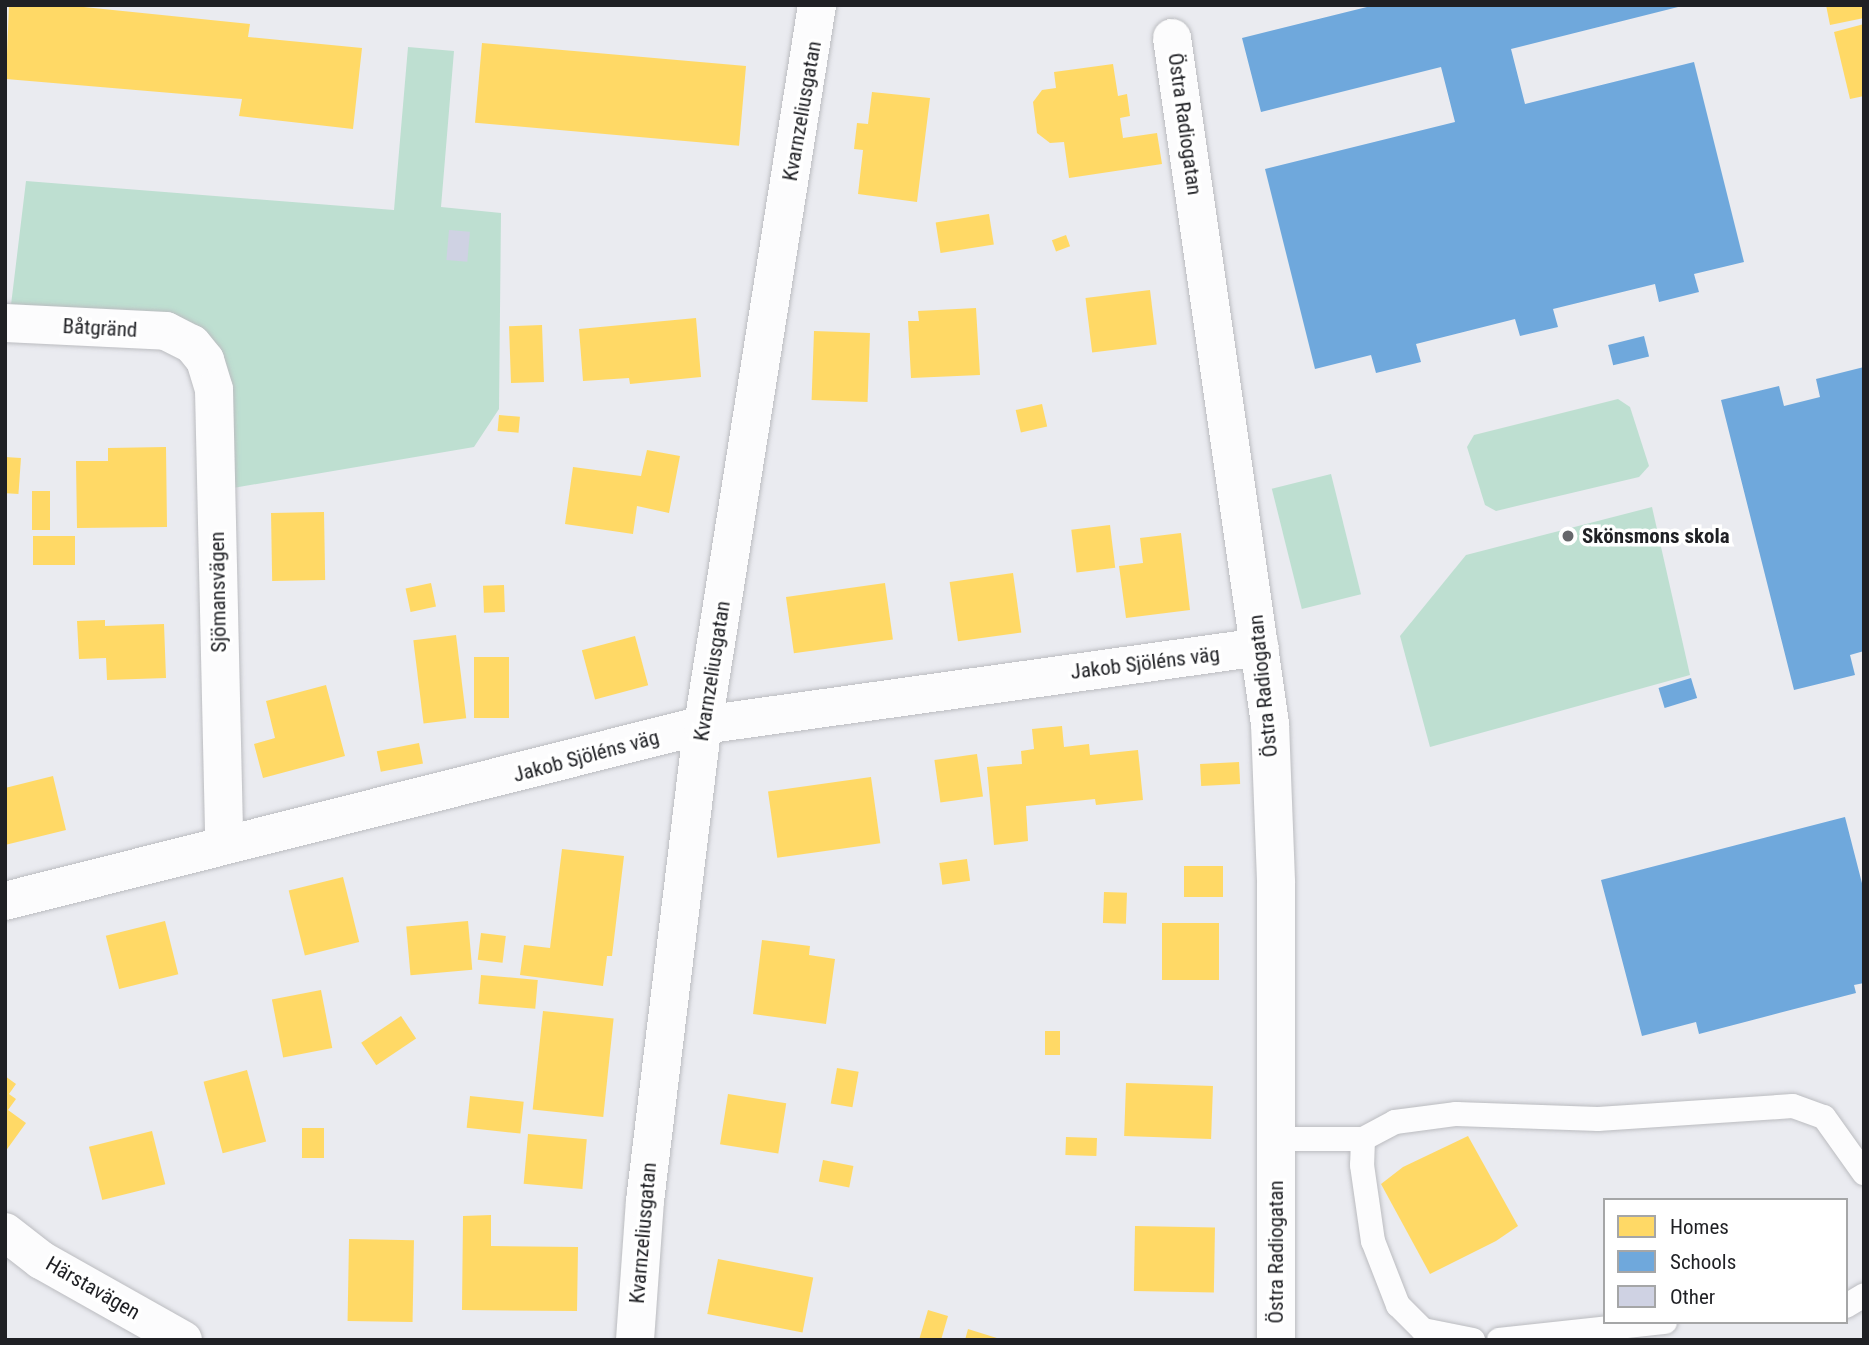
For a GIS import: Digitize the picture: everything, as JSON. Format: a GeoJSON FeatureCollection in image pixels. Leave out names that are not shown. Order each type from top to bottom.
{"type":"FeatureCollection","features":[{"type":"Feature","properties":{"kind":"street","name":"Kvarnzeliusgatan"},"geometry":{"type":"LineString","coordinates":[[635,1340],[645,1202],[703,725],[817,5]]}},
{"type":"Feature","properties":{"kind":"street","name":"Östra Radiogatan"},"geometry":{"type":"LineString","coordinates":[[1172,38],[1270,724],[1276,883],[1276,1340]]}},
{"type":"Feature","properties":{"kind":"street","name":"Båtgränd"},"geometry":{"type":"LineString","coordinates":[[5,323],[166,331],[192,344]]}},
{"type":"Feature","properties":{"kind":"street","name":"Sjömansvägen"},"geometry":{"type":"LineString","coordinates":[[192,344],[205,360],[214,390],[224,845]]}},
{"type":"Feature","properties":{"kind":"street","name":"Jakob Sjöléns väg"},"geometry":{"type":"LineString","coordinates":[[5,901],[703,725],[1260,647]]}},
{"type":"Feature","properties":{"kind":"street","name":"Härstavägen"},"geometry":{"type":"LineString","coordinates":[[5,1232],[41,1260],[183,1340]]}},
{"type":"Feature","properties":{"kind":"lane"},"geometry":{"type":"LineString","coordinates":[[1275,1139],[1363,1139],[1395,1122],[1456,1114],[1598,1119],[1793,1106],[1824,1117],[1864,1173]]}},
{"type":"Feature","properties":{"kind":"lane"},"geometry":{"type":"LineString","coordinates":[[1363,1139],[1362,1165],[1373,1241],[1398,1305],[1423,1330],[1473,1340]]}},
{"type":"Feature","properties":{"kind":"lane"},"geometry":{"type":"LineString","coordinates":[[1848,1305],[1864,1295]]}},
{"type":"Feature","properties":{"kind":"lane"},"geometry":{"type":"LineString","coordinates":[[1499,1340],[1647,1324]]}},
{"type":"Feature","properties":{"kind":"green space"},"geometry":{"type":"Polygon","coordinates":[[[408,47],[454,51],[441,207],[501,213],[499,409],[474,447],[233,488],[214,345],[11,305],[26,181],[394,210],[408,47]]]}},
{"type":"Feature","properties":{"kind":"green space"},"geometry":{"type":"Polygon","coordinates":[[[1618,399],[1630,407],[1649,466],[1639,477],[1496,511],[1485,505],[1467,447],[1474,435],[1618,399]]]}},
{"type":"Feature","properties":{"kind":"green space"},"geometry":{"type":"Polygon","coordinates":[[[1331,474],[1361,594],[1302,609],[1272,489],[1331,474]]]}},
{"type":"Feature","properties":{"kind":"green space"},"geometry":{"type":"Polygon","coordinates":[[[1652,507],[1690,675],[1430,747],[1400,636],[1466,555],[1652,507]]]}},
{"type":"Feature","properties":{"kind":"building: Homes"},"geometry":{"type":"Polygon","coordinates":[[[9,5],[64,5],[250,24],[248,37],[362,48],[353,129],[239,116],[242,99],[6,79],[9,5]]]}},
{"type":"Feature","properties":{"kind":"building: Homes"},"geometry":{"type":"Polygon","coordinates":[[[1826,5],[1864,5],[1864,18],[1830,25],[1826,5]]]}},
{"type":"Feature","properties":{"kind":"building: Homes"},"geometry":{"type":"Polygon","coordinates":[[[1864,24],[1864,96],[1850,99],[1834,32],[1864,24]]]}},
{"type":"Feature","properties":{"kind":"building: Homes"},"geometry":{"type":"Polygon","coordinates":[[[482,43],[746,66],[739,146],[475,123],[482,43]]]}},
{"type":"Feature","properties":{"kind":"building: Homes"},"geometry":{"type":"Polygon","coordinates":[[[1113,64],[1118,96],[1127,94],[1130,116],[1120,118],[1123,138],[1157,133],[1162,164],[1069,178],[1064,142],[1050,143],[1037,133],[1033,102],[1042,90],[1056,88],[1054,72],[1113,64]]]}},
{"type":"Feature","properties":{"kind":"building: Homes"},"geometry":{"type":"Polygon","coordinates":[[[872,92],[930,98],[917,202],[858,194],[863,150],[854,149],[857,123],[868,124],[872,92]]]}},
{"type":"Feature","properties":{"kind":"building: Homes"},"geometry":{"type":"Polygon","coordinates":[[[989,214],[994,245],[941,253],[936,222],[989,214]]]}},
{"type":"Feature","properties":{"kind":"building: Homes"},"geometry":{"type":"Polygon","coordinates":[[[1066,235],[1070,246],[1056,251],[1052,240],[1066,235]]]}},
{"type":"Feature","properties":{"kind":"building: Homes"},"geometry":{"type":"Polygon","coordinates":[[[1150,290],[1157,345],[1092,353],[1085,298],[1150,290]]]}},
{"type":"Feature","properties":{"kind":"building: Homes"},"geometry":{"type":"Polygon","coordinates":[[[976,308],[980,375],[911,378],[908,321],[919,321],[918,311],[976,308]]]}},
{"type":"Feature","properties":{"kind":"building: Homes"},"geometry":{"type":"Polygon","coordinates":[[[696,318],[701,377],[630,384],[629,378],[583,381],[579,329],[696,318]]]}},
{"type":"Feature","properties":{"kind":"building: Homes"},"geometry":{"type":"Polygon","coordinates":[[[542,325],[544,382],[511,383],[509,326],[542,325]]]}},
{"type":"Feature","properties":{"kind":"building: Homes"},"geometry":{"type":"Polygon","coordinates":[[[814,331],[870,333],[868,402],[812,400],[814,331]]]}},
{"type":"Feature","properties":{"kind":"building: Homes"},"geometry":{"type":"Polygon","coordinates":[[[1042,404],[1047,426],[1021,432],[1016,410],[1042,404]]]}},
{"type":"Feature","properties":{"kind":"building: Homes"},"geometry":{"type":"Polygon","coordinates":[[[499,415],[520,417],[519,433],[498,431],[499,415]]]}},
{"type":"Feature","properties":{"kind":"building: Homes"},"geometry":{"type":"Polygon","coordinates":[[[166,447],[167,527],[77,528],[76,461],[108,461],[108,448],[166,447]]]}},
{"type":"Feature","properties":{"kind":"building: Homes"},"geometry":{"type":"Polygon","coordinates":[[[647,450],[680,456],[669,513],[637,506],[633,534],[565,524],[573,467],[641,476],[647,450]]]}},
{"type":"Feature","properties":{"kind":"building: Homes"},"geometry":{"type":"Polygon","coordinates":[[[5,457],[21,458],[18,494],[5,493],[5,457]]]}},
{"type":"Feature","properties":{"kind":"building: Homes"},"geometry":{"type":"Polygon","coordinates":[[[32,491],[50,491],[50,530],[32,530],[32,491]]]}},
{"type":"Feature","properties":{"kind":"building: Homes"},"geometry":{"type":"Polygon","coordinates":[[[324,512],[325,580],[272,581],[271,513],[324,512]]]}},
{"type":"Feature","properties":{"kind":"building: Homes"},"geometry":{"type":"Polygon","coordinates":[[[1110,525],[1115,568],[1077,572],[1071,530],[1110,525]]]}},
{"type":"Feature","properties":{"kind":"building: Homes"},"geometry":{"type":"Polygon","coordinates":[[[1181,533],[1190,610],[1126,618],[1119,566],[1143,563],[1140,538],[1181,533]]]}},
{"type":"Feature","properties":{"kind":"building: Homes"},"geometry":{"type":"Polygon","coordinates":[[[33,536],[75,536],[75,565],[33,565],[33,536]]]}},
{"type":"Feature","properties":{"kind":"building: Homes"},"geometry":{"type":"Polygon","coordinates":[[[1013,573],[1021,632],[958,641],[950,582],[1013,573]]]}},
{"type":"Feature","properties":{"kind":"building: Homes"},"geometry":{"type":"Polygon","coordinates":[[[431,583],[436,606],[411,612],[406,588],[431,583]]]}},
{"type":"Feature","properties":{"kind":"building: Homes"},"geometry":{"type":"Polygon","coordinates":[[[885,583],[893,639],[794,653],[786,597],[885,583]]]}},
{"type":"Feature","properties":{"kind":"building: Homes"},"geometry":{"type":"Polygon","coordinates":[[[504,585],[505,612],[484,613],[483,586],[504,585]]]}},
{"type":"Feature","properties":{"kind":"building: Homes"},"geometry":{"type":"Polygon","coordinates":[[[105,620],[105,626],[164,624],[166,678],[107,680],[106,658],[79,659],[77,621],[105,620]]]}},
{"type":"Feature","properties":{"kind":"building: Homes"},"geometry":{"type":"Polygon","coordinates":[[[456,635],[466,718],[424,724],[413,640],[456,635]]]}},
{"type":"Feature","properties":{"kind":"building: Homes"},"geometry":{"type":"Polygon","coordinates":[[[635,636],[648,685],[595,699],[582,650],[635,636]]]}},
{"type":"Feature","properties":{"kind":"building: Homes"},"geometry":{"type":"Polygon","coordinates":[[[474,657],[509,657],[509,718],[474,718],[474,657]]]}},
{"type":"Feature","properties":{"kind":"building: Homes"},"geometry":{"type":"Polygon","coordinates":[[[326,685],[345,756],[263,778],[254,744],[275,738],[266,701],[326,685]]]}},
{"type":"Feature","properties":{"kind":"building: Homes"},"geometry":{"type":"Polygon","coordinates":[[[1062,726],[1064,747],[1089,744],[1090,755],[1138,750],[1143,800],[1096,805],[1095,799],[1026,806],[1028,841],[994,845],[987,767],[1022,764],[1021,751],[1034,749],[1032,729],[1062,726]]]}},
{"type":"Feature","properties":{"kind":"building: Homes"},"geometry":{"type":"Polygon","coordinates":[[[419,743],[423,764],[381,772],[377,751],[419,743]]]}},
{"type":"Feature","properties":{"kind":"building: Homes"},"geometry":{"type":"Polygon","coordinates":[[[977,754],[983,797],[940,803],[934,760],[977,754]]]}},
{"type":"Feature","properties":{"kind":"building: Homes"},"geometry":{"type":"Polygon","coordinates":[[[1239,762],[1240,784],[1201,786],[1200,764],[1239,762]]]}},
{"type":"Feature","properties":{"kind":"building: Homes"},"geometry":{"type":"Polygon","coordinates":[[[53,776],[66,830],[5,845],[5,788],[53,776]]]}},
{"type":"Feature","properties":{"kind":"building: Homes"},"geometry":{"type":"Polygon","coordinates":[[[871,777],[880,843],[777,858],[768,791],[871,777]]]}},
{"type":"Feature","properties":{"kind":"building: Homes"},"geometry":{"type":"Polygon","coordinates":[[[562,849],[624,856],[612,956],[607,956],[603,986],[520,975],[524,945],[550,948],[562,849]]]}},
{"type":"Feature","properties":{"kind":"building: Homes"},"geometry":{"type":"Polygon","coordinates":[[[967,859],[970,881],[942,885],[939,863],[967,859]]]}},
{"type":"Feature","properties":{"kind":"building: Homes"},"geometry":{"type":"Polygon","coordinates":[[[1184,866],[1223,866],[1223,897],[1184,897],[1184,866]]]}},
{"type":"Feature","properties":{"kind":"building: Homes"},"geometry":{"type":"Polygon","coordinates":[[[343,877],[359,942],[305,956],[289,891],[343,877]]]}},
{"type":"Feature","properties":{"kind":"building: Homes"},"geometry":{"type":"Polygon","coordinates":[[[1104,892],[1127,893],[1126,924],[1103,923],[1104,892]]]}},
{"type":"Feature","properties":{"kind":"building: Homes"},"geometry":{"type":"Polygon","coordinates":[[[165,921],[178,974],[119,989],[106,936],[165,921]]]}},
{"type":"Feature","properties":{"kind":"building: Homes"},"geometry":{"type":"Polygon","coordinates":[[[468,921],[472,970],[411,975],[406,926],[468,921]]]}},
{"type":"Feature","properties":{"kind":"building: Homes"},"geometry":{"type":"Polygon","coordinates":[[[1162,923],[1219,923],[1219,980],[1162,980],[1162,923]]]}},
{"type":"Feature","properties":{"kind":"building: Homes"},"geometry":{"type":"Polygon","coordinates":[[[481,933],[506,936],[503,963],[478,960],[481,933]]]}},
{"type":"Feature","properties":{"kind":"building: Homes"},"geometry":{"type":"Polygon","coordinates":[[[762,940],[810,946],[809,955],[835,959],[826,1024],[753,1014],[762,940]]]}},
{"type":"Feature","properties":{"kind":"building: Homes"},"geometry":{"type":"Polygon","coordinates":[[[481,975],[538,980],[535,1009],[478,1004],[481,975]]]}},
{"type":"Feature","properties":{"kind":"building: Homes"},"geometry":{"type":"Polygon","coordinates":[[[321,990],[332,1048],[283,1057],[272,1000],[321,990]]]}},
{"type":"Feature","properties":{"kind":"building: Homes"},"geometry":{"type":"Polygon","coordinates":[[[543,1011],[614,1018],[603,1117],[533,1109],[543,1011]]]}},
{"type":"Feature","properties":{"kind":"building: Homes"},"geometry":{"type":"Polygon","coordinates":[[[401,1016],[416,1038],[376,1065],[361,1043],[401,1016]]]}},
{"type":"Feature","properties":{"kind":"building: Homes"},"geometry":{"type":"Polygon","coordinates":[[[1045,1031],[1060,1031],[1060,1055],[1045,1055],[1045,1031]]]}},
{"type":"Feature","properties":{"kind":"building: Homes"},"geometry":{"type":"Polygon","coordinates":[[[837,1068],[859,1072],[852,1107],[831,1103],[837,1068]]]}},
{"type":"Feature","properties":{"kind":"building: Homes"},"geometry":{"type":"Polygon","coordinates":[[[247,1070],[266,1141],[223,1153],[204,1082],[247,1070]]]}},
{"type":"Feature","properties":{"kind":"building: Homes"},"geometry":{"type":"Polygon","coordinates":[[[5,1076],[16,1084],[9,1094],[16,1099],[8,1110],[26,1123],[5,1152],[5,1076]]]}},
{"type":"Feature","properties":{"kind":"building: Homes"},"geometry":{"type":"Polygon","coordinates":[[[1126,1083],[1213,1086],[1211,1139],[1124,1136],[1126,1083]]]}},
{"type":"Feature","properties":{"kind":"building: Homes"},"geometry":{"type":"Polygon","coordinates":[[[728,1094],[786,1103],[778,1154],[720,1144],[728,1094]]]}},
{"type":"Feature","properties":{"kind":"building: Homes"},"geometry":{"type":"Polygon","coordinates":[[[470,1096],[524,1102],[520,1133],[467,1128],[470,1096]]]}},
{"type":"Feature","properties":{"kind":"building: Homes"},"geometry":{"type":"Polygon","coordinates":[[[302,1128],[324,1128],[324,1158],[302,1158],[302,1128]]]}},
{"type":"Feature","properties":{"kind":"building: Homes"},"geometry":{"type":"Polygon","coordinates":[[[152,1131],[165,1184],[102,1200],[89,1147],[152,1131]]]}},
{"type":"Feature","properties":{"kind":"building: Homes"},"geometry":{"type":"Polygon","coordinates":[[[528,1134],[587,1139],[582,1189],[524,1184],[528,1134]]]}},
{"type":"Feature","properties":{"kind":"building: Homes"},"geometry":{"type":"Polygon","coordinates":[[[1468,1136],[1518,1226],[1496,1241],[1430,1274],[1381,1184],[1403,1167],[1468,1136]]]}},
{"type":"Feature","properties":{"kind":"building: Homes"},"geometry":{"type":"Polygon","coordinates":[[[1066,1137],[1097,1138],[1096,1156],[1065,1155],[1066,1137]]]}},
{"type":"Feature","properties":{"kind":"building: Homes"},"geometry":{"type":"Polygon","coordinates":[[[823,1160],[853,1166],[849,1188],[819,1182],[823,1160]]]}},
{"type":"Feature","properties":{"kind":"building: Homes"},"geometry":{"type":"Polygon","coordinates":[[[491,1215],[491,1246],[578,1247],[577,1311],[462,1310],[463,1216],[491,1215]]]}},
{"type":"Feature","properties":{"kind":"building: Homes"},"geometry":{"type":"Polygon","coordinates":[[[1135,1226],[1215,1227],[1214,1292],[1134,1291],[1135,1226]]]}},
{"type":"Feature","properties":{"kind":"building: Homes"},"geometry":{"type":"Polygon","coordinates":[[[349,1239],[414,1240],[413,1322],[348,1321],[349,1239]]]}},
{"type":"Feature","properties":{"kind":"building: Homes"},"geometry":{"type":"Polygon","coordinates":[[[718,1259],[813,1278],[803,1332],[707,1314],[718,1259]]]}},
{"type":"Feature","properties":{"kind":"building: Homes"},"geometry":{"type":"Polygon","coordinates":[[[928,1310],[948,1316],[941,1340],[919,1340],[928,1310]]]}},
{"type":"Feature","properties":{"kind":"building: Homes"},"geometry":{"type":"Polygon","coordinates":[[[968,1329],[1000,1339],[965,1340],[968,1329]]]}},
{"type":"Feature","properties":{"kind":"building: Schools"},"geometry":{"type":"Polygon","coordinates":[[[1375,5],[1686,5],[1511,49],[1525,104],[1694,62],[1744,262],[1694,274],[1699,292],[1659,302],[1655,284],[1553,309],[1558,327],[1520,336],[1515,319],[1416,344],[1421,362],[1376,373],[1371,355],[1315,369],[1265,169],[1455,122],[1441,67],[1261,112],[1242,38],[1375,5]]]}},
{"type":"Feature","properties":{"kind":"building: Schools"},"geometry":{"type":"Polygon","coordinates":[[[1644,336],[1649,356],[1613,365],[1608,345],[1644,336]]]}},
{"type":"Feature","properties":{"kind":"building: Schools"},"geometry":{"type":"Polygon","coordinates":[[[1864,367],[1864,651],[1850,655],[1855,675],[1794,690],[1721,400],[1779,386],[1784,406],[1820,397],[1816,379],[1864,367]]]}},
{"type":"Feature","properties":{"kind":"building: Schools"},"geometry":{"type":"Polygon","coordinates":[[[1691,678],[1697,698],[1665,708],[1658,688],[1691,678]]]}},
{"type":"Feature","properties":{"kind":"building: Schools"},"geometry":{"type":"Polygon","coordinates":[[[1845,817],[1864,891],[1864,983],[1854,985],[1856,993],[1699,1034],[1696,1022],[1642,1036],[1601,880],[1845,817]]]}},
{"type":"Feature","properties":{"kind":"building: Other"},"geometry":{"type":"Polygon","coordinates":[[[449,230],[470,232],[467,262],[446,260],[449,230]]]}},
{"type":"Feature","properties":{"kind":"place","name":"Skönsmons skola"},"geometry":{"type":"Point","coordinates":[1568,536]}}]}
